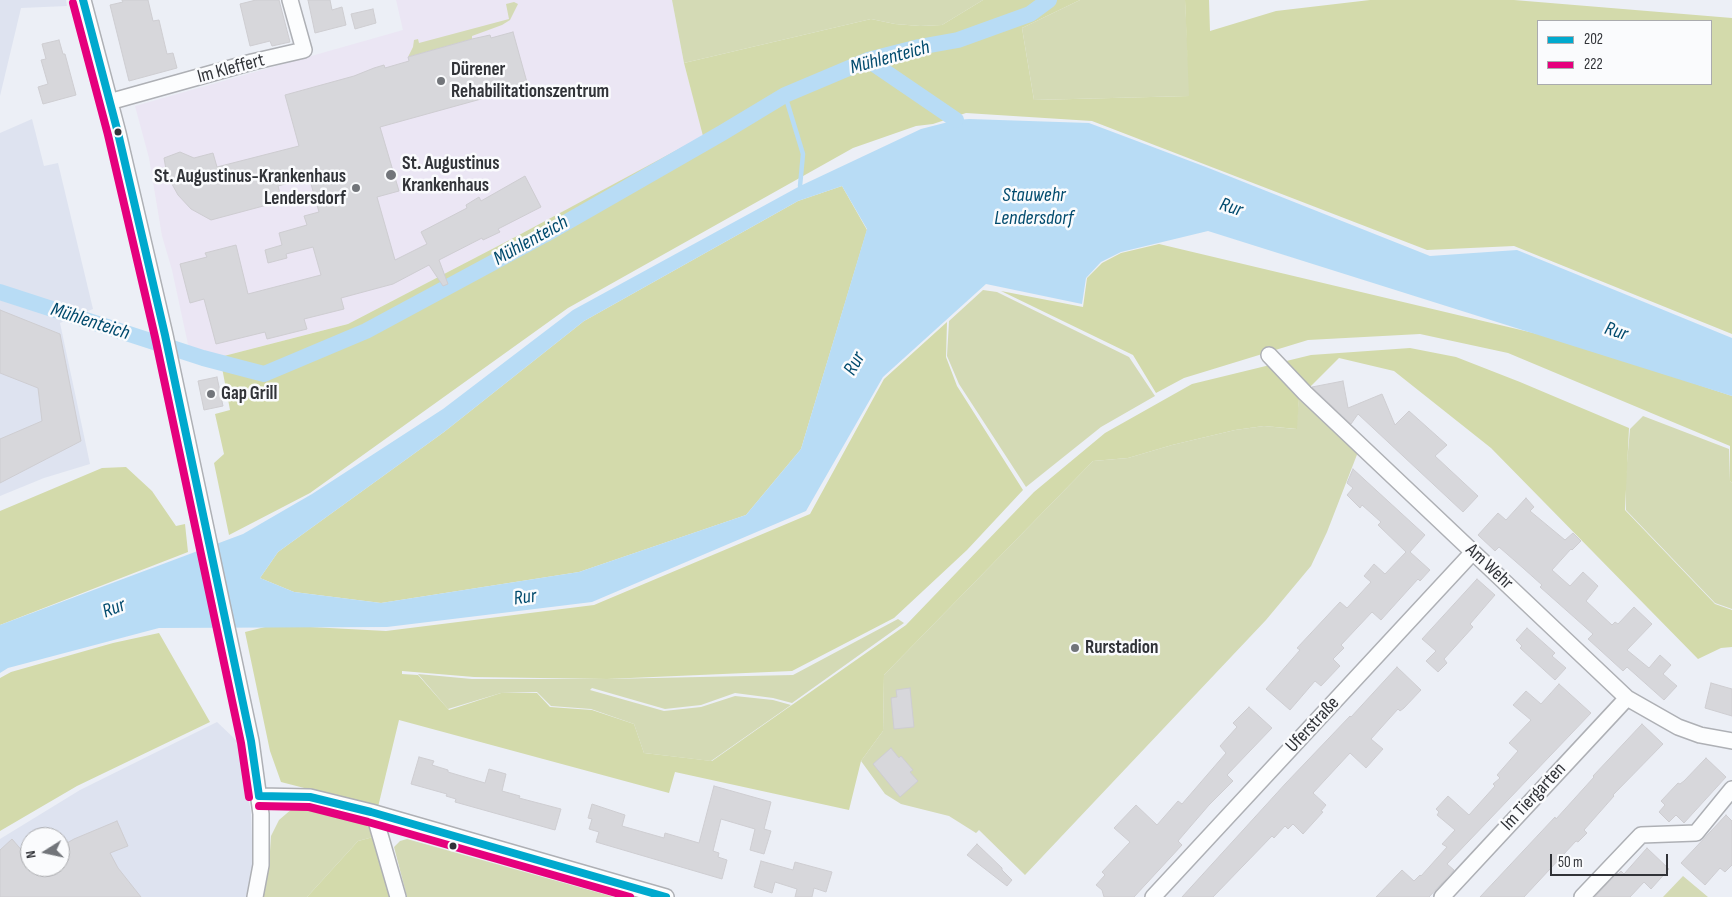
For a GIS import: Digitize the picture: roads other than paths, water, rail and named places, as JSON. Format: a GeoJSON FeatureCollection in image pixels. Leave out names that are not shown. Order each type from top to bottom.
{"type":"FeatureCollection","features":[{"type":"Feature","properties":{"kind":"street"},"geometry":{"type":"LineString","coordinates":[[83,0],[125,160],[165,336],[250,741],[259,796],[262,848],[258,882],[254,897]]}},
{"type":"Feature","properties":{"kind":"street","name":"Im Kleffert"},"geometry":{"type":"LineString","coordinates":[[109,102],[252,62],[304,50],[290,0]]}},
{"type":"Feature","properties":{"kind":"street","name":"Am Wehr"},"geometry":{"type":"LineString","coordinates":[[1269,355],[1305,393],[1627,698],[1678,727],[1700,735],[1732,741]]}},
{"type":"Feature","properties":{"kind":"street","name":"Uferstraße"},"geometry":{"type":"LineString","coordinates":[[1153,897],[1473,552]]}},
{"type":"Feature","properties":{"kind":"street","name":"Im Tiergarten"},"geometry":{"type":"LineString","coordinates":[[1445,896],[1627,698]]}},
{"type":"Feature","properties":{"kind":"street"},"geometry":{"type":"LineString","coordinates":[[1582,897],[1641,835],[1696,833],[1732,789]]}},
{"type":"Feature","properties":{"kind":"street"},"geometry":{"type":"LineString","coordinates":[[259,796],[310,797],[666,897]]}},
{"type":"Feature","properties":{"kind":"street"},"geometry":{"type":"LineString","coordinates":[[374,814],[398,897]]}},
{"type":"Feature","properties":{"kind":"water","name":"Stauwehr Lendersdorf"},"geometry":{"type":"Polygon","coordinates":[[[956,120],[1089,123],[1206,167],[1430,256],[1517,250],[1732,338],[1732,396],[1208,231],[1121,252],[1101,262],[1086,278],[1082,304],[986,284],[883,377],[806,511],[592,602],[387,627],[159,628],[8,668],[0,673],[0,625],[243,534],[312,494],[443,409],[573,310],[800,186],[921,129],[956,120]],[[842,186],[798,201],[584,321],[444,432],[278,552],[260,578],[294,592],[381,603],[579,572],[746,515],[801,449],[867,229],[842,186]]]}},
{"type":"Feature","properties":{"kind":"waterway","name":"Mühlenteich"},"geometry":{"type":"LineString","coordinates":[[0,292],[203,358],[264,374],[366,331],[546,234],[785,95],[868,60],[919,47],[958,40],[1030,14],[1049,0]]}},
{"type":"Feature","properties":{"kind":"waterway"},"geometry":{"type":"LineString","coordinates":[[868,60],[956,120]]}},
{"type":"Feature","properties":{"kind":"waterway"},"geometry":{"type":"LineString","coordinates":[[785,95],[803,154],[800,186]]}},
{"type":"Feature","properties":{"kind":"place","name":"Dürener Rehabilitationszentrum"},"geometry":{"type":"Point","coordinates":[441,81]}},
{"type":"Feature","properties":{"kind":"place","name":"St. Augustinus Krankenhaus"},"geometry":{"type":"Point","coordinates":[391,175]}},
{"type":"Feature","properties":{"kind":"place","name":"St. Augustinus-Krankenhaus Lendersdorf"},"geometry":{"type":"Point","coordinates":[356,188]}},
{"type":"Feature","properties":{"kind":"place","name":"Gap Grill"},"geometry":{"type":"Point","coordinates":[211,394]}},
{"type":"Feature","properties":{"kind":"place","name":"Rurstadion"},"geometry":{"type":"Point","coordinates":[1075,648]}},
{"type":"Feature","properties":{"kind":"water label","name":"Rur"},"geometry":{"type":"Point","coordinates":[1231,208]}},
{"type":"Feature","properties":{"kind":"water label","name":"Rur"},"geometry":{"type":"Point","coordinates":[1616,332]}},
{"type":"Feature","properties":{"kind":"water label","name":"Rur"},"geometry":{"type":"Point","coordinates":[855,364]}},
{"type":"Feature","properties":{"kind":"water label","name":"Rur"},"geometry":{"type":"Point","coordinates":[525,598]}},
{"type":"Feature","properties":{"kind":"water label","name":"Rur"},"geometry":{"type":"Point","coordinates":[114,609]}}]}
